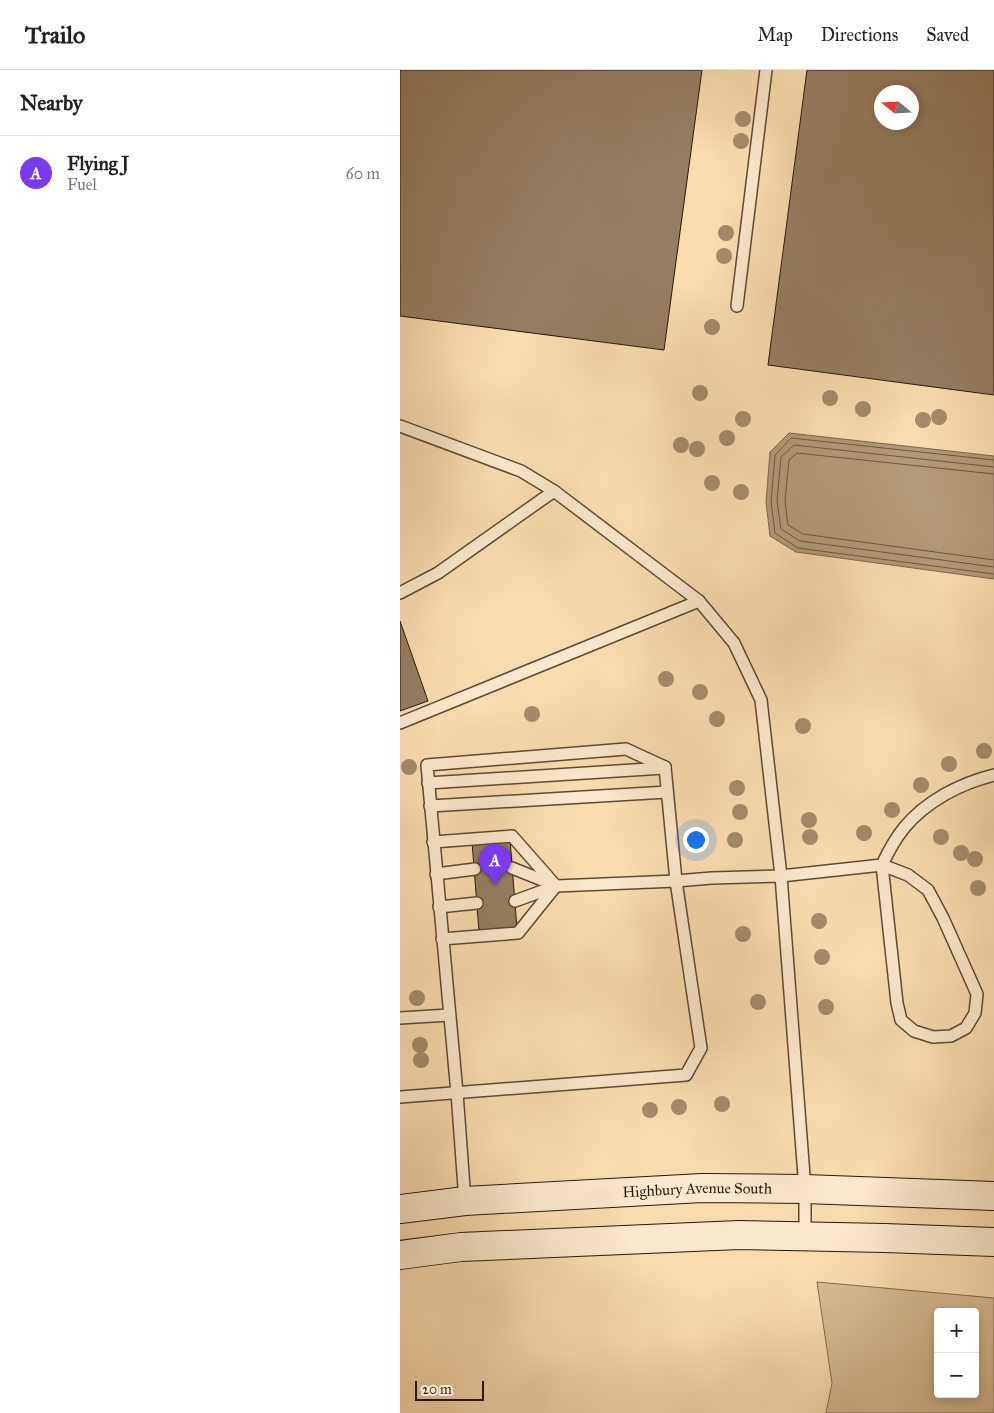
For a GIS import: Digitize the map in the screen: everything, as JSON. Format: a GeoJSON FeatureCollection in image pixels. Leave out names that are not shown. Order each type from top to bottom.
{"type":"FeatureCollection","features":[{"type":"Feature","properties":{"kind":"main road","name":"Highbury Avenue South"},"geometry":{"type":"LineString","coordinates":[[400,1209],[465,1202],[702,1188],[805,1189],[994,1196]]}},
{"type":"Feature","properties":{"kind":"main road"},"geometry":{"type":"LineString","coordinates":[[400,1255],[461,1247],[739,1235],[994,1242]]}},
{"type":"Feature","properties":{"kind":"lane"},"geometry":{"type":"LineString","coordinates":[[737,306],[766,70]]}},
{"type":"Feature","properties":{"kind":"lane"},"geometry":{"type":"LineString","coordinates":[[400,426],[521,471],[554,491],[699,601],[734,643],[761,700],[781,876],[805,1189],[805,1236]]}},
{"type":"Feature","properties":{"kind":"lane"},"geometry":{"type":"LineString","coordinates":[[400,592],[438,573],[554,491]]}},
{"type":"Feature","properties":{"kind":"lane"},"geometry":{"type":"LineString","coordinates":[[400,723],[699,601]]}},
{"type":"Feature","properties":{"kind":"lane"},"geometry":{"type":"LineString","coordinates":[[465,1202],[457,1092],[427,765],[626,749],[665,767]]}},
{"type":"Feature","properties":{"kind":"lane"},"geometry":{"type":"LineString","coordinates":[[428,783],[665,767]]}},
{"type":"Feature","properties":{"kind":"lane"},"geometry":{"type":"LineString","coordinates":[[400,1097],[686,1075],[702,1048],[676,881],[665,767]]}},
{"type":"Feature","properties":{"kind":"lane"},"geometry":{"type":"LineString","coordinates":[[515,901],[556,886],[781,876],[882,865],[908,875],[928,890],[977,994],[975,1014],[966,1028],[951,1036],[933,1037],[914,1031],[901,1020],[897,1003],[882,865],[894,842],[905,827],[924,808],[951,791],[976,780],[994,775]]}},
{"type":"Feature","properties":{"kind":"lane"},"geometry":{"type":"LineString","coordinates":[[430,806],[668,792]]}},
{"type":"Feature","properties":{"kind":"lane"},"geometry":{"type":"LineString","coordinates":[[433,842],[512,836],[556,886]]}},
{"type":"Feature","properties":{"kind":"lane"},"geometry":{"type":"LineString","coordinates":[[512,868],[556,886]]}},
{"type":"Feature","properties":{"kind":"lane"},"geometry":{"type":"LineString","coordinates":[[436,874],[474,869]]}},
{"type":"Feature","properties":{"kind":"lane"},"geometry":{"type":"LineString","coordinates":[[442,939],[518,933],[556,886]]}},
{"type":"Feature","properties":{"kind":"lane"},"geometry":{"type":"LineString","coordinates":[[439,907],[477,903]]}},
{"type":"Feature","properties":{"kind":"lane"},"geometry":{"type":"LineString","coordinates":[[400,1018],[449,1015]]}},
{"type":"Feature","properties":{"kind":"shaded area"},"geometry":{"type":"Polygon","coordinates":[[[817,1282],[994,1298],[994,1413],[826,1413],[832,1383],[817,1282]]]}},
{"type":"Feature","properties":{"kind":"water"},"geometry":{"type":"Polygon","coordinates":[[[789,433],[994,456],[994,579],[796,552],[770,536],[766,502],[770,452],[789,433]]]}},
{"type":"Feature","properties":{"kind":"building"},"geometry":{"type":"Polygon","coordinates":[[[400,70],[702,70],[664,350],[400,316],[400,70]]]}},
{"type":"Feature","properties":{"kind":"building"},"geometry":{"type":"Polygon","coordinates":[[[807,70],[994,70],[994,395],[768,365],[807,70]]]}},
{"type":"Feature","properties":{"kind":"building"},"geometry":{"type":"Polygon","coordinates":[[[400,621],[428,701],[400,711],[400,621]]]}},
{"type":"Feature","properties":{"kind":"building"},"geometry":{"type":"Polygon","coordinates":[[[510,839],[517,929],[479,932],[472,842],[510,839]]]}},
{"type":"Feature","properties":{"kind":"place","name":"Flying J"},"geometry":{"type":"Point","coordinates":[495,885]}}]}
